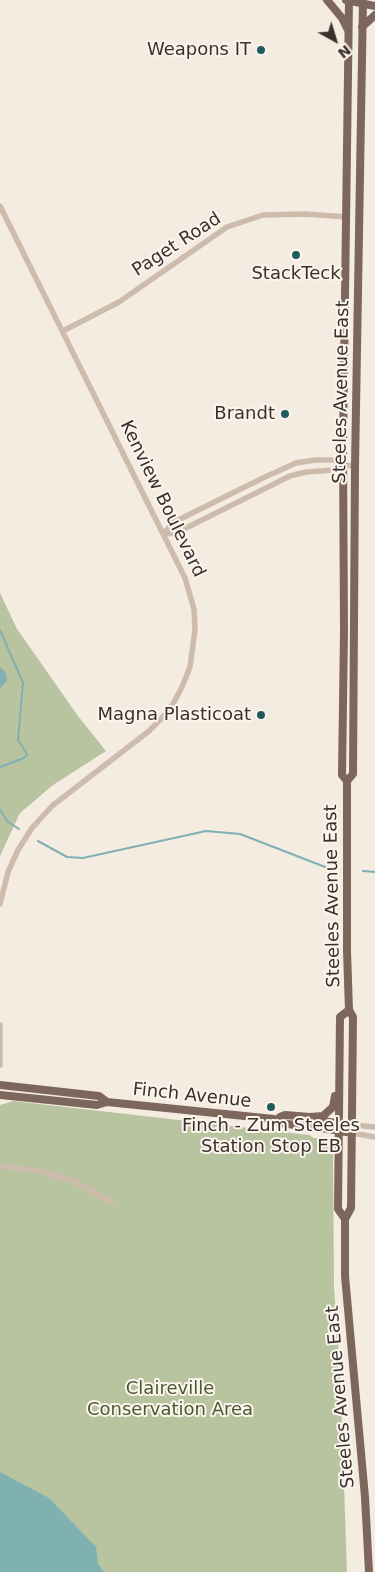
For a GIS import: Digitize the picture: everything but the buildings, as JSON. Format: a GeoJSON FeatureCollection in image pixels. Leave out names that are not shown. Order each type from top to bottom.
{"type":"FeatureCollection","features":[{"type":"Feature","properties":{"kind":"main road"},"geometry":{"type":"LineString","coordinates":[[327,0],[342,18],[349,32]]}},
{"type":"Feature","properties":{"kind":"main road"},"geometry":{"type":"LineString","coordinates":[[348,0],[375,6]]}},
{"type":"Feature","properties":{"kind":"main road","name":"Steeles Avenue East"},"geometry":{"type":"LineString","coordinates":[[348,0],[342,775],[347,781],[349,1010],[353,1017],[352,1208],[345,1218],[345,1276],[365,1497],[369,1572]]}},
{"type":"Feature","properties":{"kind":"main road","name":"Steeles Avenue East"},"geometry":{"type":"LineString","coordinates":[[347,781],[354,774],[356,466],[363,2]]}},
{"type":"Feature","properties":{"kind":"main road"},"geometry":{"type":"LineString","coordinates":[[362,26],[375,15]]}},
{"type":"Feature","properties":{"kind":"main road","name":"Steeles Avenue East"},"geometry":{"type":"LineString","coordinates":[[345,1218],[338,1209],[340,1017],[349,1010]]}},
{"type":"Feature","properties":{"kind":"main road"},"geometry":{"type":"LineString","coordinates":[[277,1118],[285,1115],[319,1117],[326,1114],[334,1104],[335,1084],[339,1075]]}},
{"type":"Feature","properties":{"kind":"main road","name":"Finch Avenue"},"geometry":{"type":"LineString","coordinates":[[0,1085],[99,1096],[107,1102]]}},
{"type":"Feature","properties":{"kind":"main road","name":"Finch Avenue"},"geometry":{"type":"LineString","coordinates":[[0,1095],[97,1105],[107,1102],[277,1118],[339,1127],[352,1133]]}},
{"type":"Feature","properties":{"kind":"main road","name":"Finch Avenue"},"geometry":{"type":"LineString","coordinates":[[339,1127],[352,1124]]}},
{"type":"Feature","properties":{"kind":"street","name":"Kenview Boulevard"},"geometry":{"type":"LineString","coordinates":[[0,206],[185,578],[194,609],[195,630],[190,667],[173,704],[149,731],[52,806],[32,828],[18,850],[8,872],[0,904]]}},
{"type":"Feature","properties":{"kind":"street","name":"Paget Road"},"geometry":{"type":"LineString","coordinates":[[63,331],[119,302],[227,227],[263,215],[305,214],[347,217]]}},
{"type":"Feature","properties":{"kind":"street"},"geometry":{"type":"LineString","coordinates":[[164,534],[172,523],[296,463],[334,460],[343,465],[356,466]]}},
{"type":"Feature","properties":{"kind":"street"},"geometry":{"type":"LineString","coordinates":[[164,534],[176,532],[290,476],[306,472],[333,470],[343,465]]}},
{"type":"Feature","properties":{"kind":"street"},"geometry":{"type":"LineString","coordinates":[[265,477],[270,486]]}},
{"type":"Feature","properties":{"kind":"street"},"geometry":{"type":"LineString","coordinates":[[0,1025],[0,1065]]}},
{"type":"Feature","properties":{"kind":"street"},"geometry":{"type":"LineString","coordinates":[[352,1124],[375,1127]]}},
{"type":"Feature","properties":{"kind":"street"},"geometry":{"type":"LineString","coordinates":[[352,1133],[375,1137]]}},
{"type":"Feature","properties":{"kind":"street"},"geometry":{"type":"LineString","coordinates":[[0,1166],[39,1171],[74,1181],[112,1202]]}},
{"type":"Feature","properties":{"kind":"green space"},"geometry":{"type":"Polygon","coordinates":[[[0,593],[17,629],[78,716],[106,751],[53,785],[20,813],[0,856],[0,593]]]}},
{"type":"Feature","properties":{"kind":"green space","name":"Claireville Conservation Area"},"geometry":{"type":"Polygon","coordinates":[[[13,1101],[309,1135],[314,1138],[328,1139],[331,1142],[333,1148],[334,1288],[340,1368],[347,1572],[0,1572],[0,1105],[13,1101]]]}},
{"type":"Feature","properties":{"kind":"water"},"geometry":{"type":"Polygon","coordinates":[[[0,667],[6,673],[7,681],[0,688],[0,667]]]}},
{"type":"Feature","properties":{"kind":"water"},"geometry":{"type":"Polygon","coordinates":[[[0,1472],[49,1498],[96,1547],[98,1564],[104,1572],[0,1572],[0,1472]]]}},
{"type":"Feature","properties":{"kind":"waterway"},"geometry":{"type":"LineString","coordinates":[[0,630],[23,683],[18,740],[27,754],[24,758],[0,767]]}},
{"type":"Feature","properties":{"kind":"waterway"},"geometry":{"type":"LineString","coordinates":[[0,810],[8,822],[19,829]]}},
{"type":"Feature","properties":{"kind":"waterway"},"geometry":{"type":"LineString","coordinates":[[38,841],[67,857],[83,858],[206,831],[240,834],[333,870]]}},
{"type":"Feature","properties":{"kind":"waterway"},"geometry":{"type":"LineString","coordinates":[[363,871],[375,872]]}},
{"type":"Feature","properties":{"kind":"place","name":"Weapons IT"},"geometry":{"type":"Point","coordinates":[261,50]}},
{"type":"Feature","properties":{"kind":"place","name":"StackTeck"},"geometry":{"type":"Point","coordinates":[296,255]}},
{"type":"Feature","properties":{"kind":"place","name":"Brandt"},"geometry":{"type":"Point","coordinates":[285,414]}},
{"type":"Feature","properties":{"kind":"place","name":"Magna Plasticoat"},"geometry":{"type":"Point","coordinates":[261,715]}},
{"type":"Feature","properties":{"kind":"place","name":"Finch - Zum Steeles Station Stop EB"},"geometry":{"type":"Point","coordinates":[271,1107]}}]}
